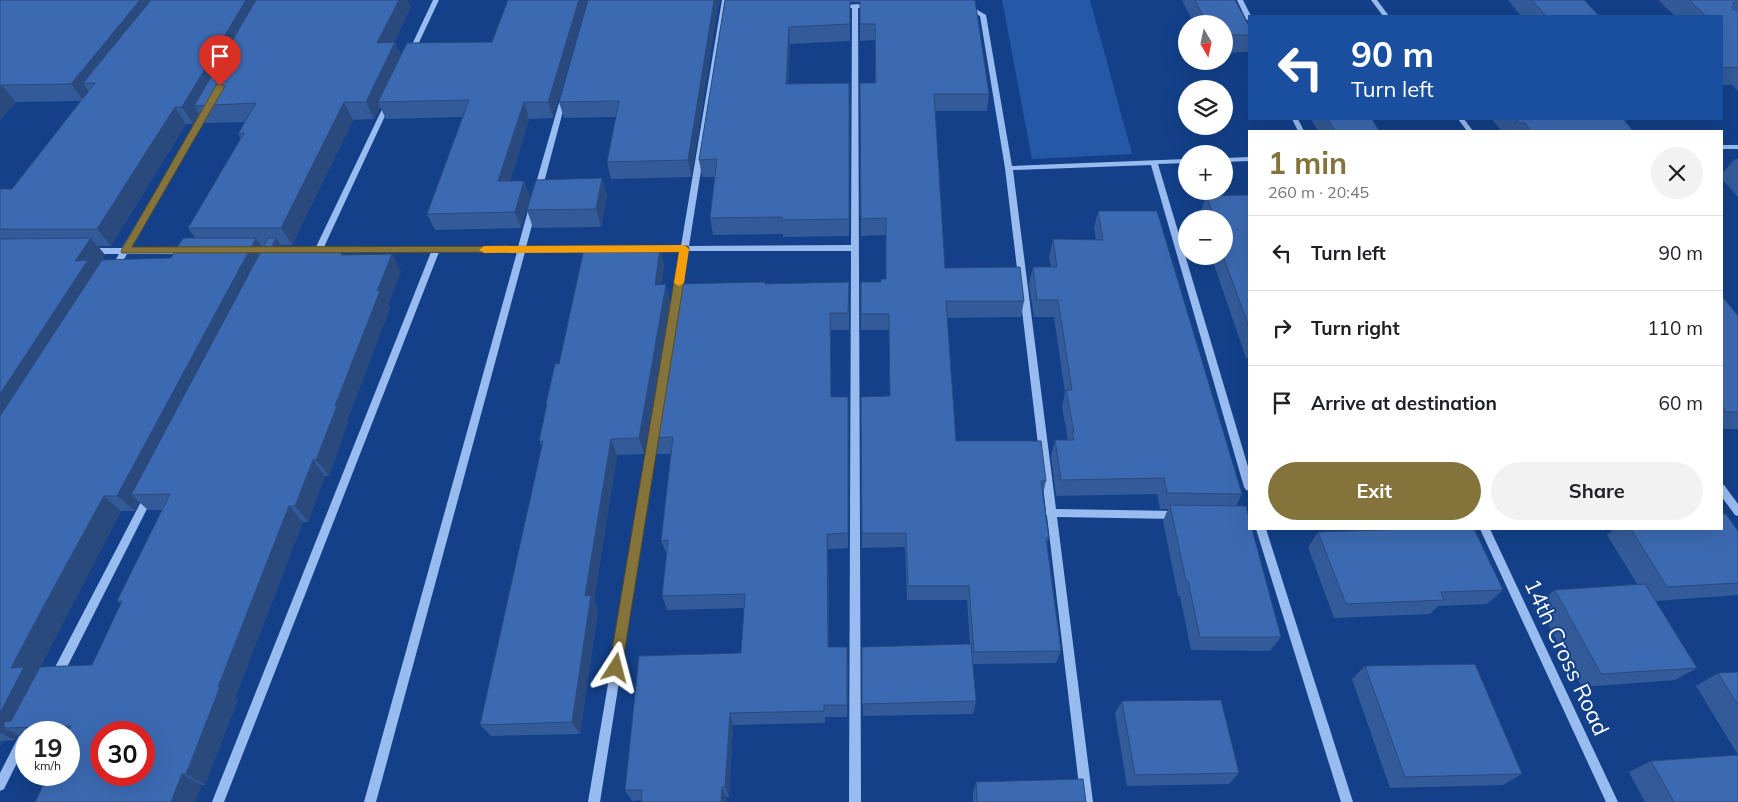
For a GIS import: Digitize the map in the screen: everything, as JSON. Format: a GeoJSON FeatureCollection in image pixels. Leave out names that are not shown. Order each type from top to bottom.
{"type":"FeatureCollection","features":[{"type":"Feature","properties":{"kind":"street"},"geometry":{"type":"LineString","coordinates":[[406,62],[436,0]]}},
{"type":"Feature","properties":{"kind":"street"},"geometry":{"type":"LineString","coordinates":[[675,307],[725,0]]}},
{"type":"Feature","properties":{"kind":"street"},"geometry":{"type":"LineString","coordinates":[[1240,0],[1248,17]]}},
{"type":"Feature","properties":{"kind":"street"},"geometry":{"type":"LineString","coordinates":[[1374,0],[1385,15]]}},
{"type":"Feature","properties":{"kind":"street"},"geometry":{"type":"LineString","coordinates":[[855,802],[856,6]]}},
{"type":"Feature","properties":{"kind":"street"},"geometry":{"type":"LineString","coordinates":[[836,7],[883,6]]}},
{"type":"Feature","properties":{"kind":"street"},"geometry":{"type":"LineString","coordinates":[[958,6],[967,6],[983,15],[1008,168],[1087,802]]}},
{"type":"Feature","properties":{"kind":"street"},"geometry":{"type":"LineString","coordinates":[[722,11],[732,11]]}},
{"type":"Feature","properties":{"kind":"street"},"geometry":{"type":"LineString","coordinates":[[370,802],[567,86]]}},
{"type":"Feature","properties":{"kind":"street"},"geometry":{"type":"LineString","coordinates":[[319,250],[390,98]]}},
{"type":"Feature","properties":{"kind":"street"},"geometry":{"type":"LineString","coordinates":[[110,276],[209,106]]}},
{"type":"Feature","properties":{"kind":"street"},"geometry":{"type":"LineString","coordinates":[[1723,147],[1738,147]]}},
{"type":"Feature","properties":{"kind":"street"},"geometry":{"type":"LineString","coordinates":[[1233,159],[1248,158]]}},
{"type":"Feature","properties":{"kind":"street"},"geometry":{"type":"LineString","coordinates":[[1008,168],[1178,161]]}},
{"type":"Feature","properties":{"kind":"street"},"geometry":{"type":"LineString","coordinates":[[1154,162],[1248,484]]}},
{"type":"Feature","properties":{"kind":"street"},"geometry":{"type":"LineString","coordinates":[[646,249],[856,248]]}},
{"type":"Feature","properties":{"kind":"street"},"geometry":{"type":"LineString","coordinates":[[271,253],[319,250],[607,249]]}},
{"type":"Feature","properties":{"kind":"street"},"geometry":{"type":"LineString","coordinates":[[218,802],[436,250]]}},
{"type":"Feature","properties":{"kind":"street"},"geometry":{"type":"LineString","coordinates":[[77,251],[191,251]]}},
{"type":"Feature","properties":{"kind":"street"},"geometry":{"type":"LineString","coordinates":[[594,802],[656,424]]}},
{"type":"Feature","properties":{"kind":"street"},"geometry":{"type":"LineString","coordinates":[[50,689],[154,487]]}},
{"type":"Feature","properties":{"kind":"street"},"geometry":{"type":"LineString","coordinates":[[1723,491],[1738,512]]}},
{"type":"Feature","properties":{"kind":"street"},"geometry":{"type":"LineString","coordinates":[[1050,513],[1189,515]]}},
{"type":"Feature","properties":{"kind":"street"},"geometry":{"type":"LineString","coordinates":[[1261,530],[1347,802]]}},
{"type":"Feature","properties":{"kind":"street","name":"14th Cross Road"},"geometry":{"type":"LineString","coordinates":[[1485,530],[1612,802]]}},
{"type":"Feature","properties":{"kind":"street"},"geometry":{"type":"LineString","coordinates":[[0,785],[15,756]]}},
{"type":"Feature","properties":{"kind":"shaded area"},"geometry":{"type":"Polygon","coordinates":[[[1002,0],[1090,0],[1132,154],[1032,159],[1002,0]]]}},
{"type":"Feature","properties":{"kind":"building"},"geometry":{"type":"Polygon","coordinates":[[[0,0],[140,0],[71,84],[2,85],[0,87],[0,0]]]}},
{"type":"Feature","properties":{"kind":"building"},"geometry":{"type":"Polygon","coordinates":[[[151,0],[246,0],[182,107],[175,107],[97,229],[0,229],[0,189],[12,189],[95,83],[83,83],[151,0]]]}},
{"type":"Feature","properties":{"kind":"building"},"geometry":{"type":"Polygon","coordinates":[[[256,0],[399,0],[377,43],[395,42],[366,102],[344,102],[281,228],[188,228],[244,133],[238,134],[256,103],[194,106],[256,0]]]}},
{"type":"Feature","properties":{"kind":"building"},"geometry":{"type":"Polygon","coordinates":[[[508,0],[579,0],[548,102],[524,102],[498,181],[524,181],[515,212],[427,214],[469,100],[378,102],[407,43],[492,42],[508,0]]]}},
{"type":"Feature","properties":{"kind":"building"},"geometry":{"type":"Polygon","coordinates":[[[588,0],[714,0],[688,160],[607,162],[619,101],[559,102],[588,0]]]}},
{"type":"Feature","properties":{"kind":"building"},"geometry":{"type":"Polygon","coordinates":[[[725,0],[850,0],[850,24],[789,27],[786,84],[849,83],[849,219],[782,220],[782,217],[710,218],[717,159],[699,160],[725,0]]]}},
{"type":"Feature","properties":{"kind":"building"},"geometry":{"type":"Polygon","coordinates":[[[860,0],[975,0],[989,94],[934,94],[945,268],[1020,267],[1024,301],[946,301],[956,441],[1041,441],[1046,481],[1041,481],[1049,538],[1046,538],[1061,651],[974,652],[969,586],[908,586],[906,533],[862,533],[861,397],[890,396],[889,314],[861,314],[861,282],[881,282],[881,279],[886,279],[886,218],[861,219],[860,83],[876,83],[875,24],[860,24],[860,0]]]}},
{"type":"Feature","properties":{"kind":"building"},"geometry":{"type":"Polygon","coordinates":[[[1195,0],[1235,0],[1248,24],[1248,35],[1233,35],[1233,15],[1202,15],[1195,0]]]}},
{"type":"Feature","properties":{"kind":"building"},"geometry":{"type":"Polygon","coordinates":[[[1532,0],[1584,0],[1598,15],[1545,15],[1532,0]]]}},
{"type":"Feature","properties":{"kind":"building"},"geometry":{"type":"Polygon","coordinates":[[[1689,0],[1738,0],[1738,3],[1734,2],[1732,8],[1738,10],[1738,67],[1723,68],[1723,15],[1705,15],[1689,0]]]}},
{"type":"Feature","properties":{"kind":"building"},"geometry":{"type":"Polygon","coordinates":[[[1329,120],[1373,120],[1378,130],[1334,130],[1329,120]]]}},
{"type":"Feature","properties":{"kind":"building"},"geometry":{"type":"Polygon","coordinates":[[[1517,120],[1624,120],[1632,130],[1530,130],[1525,123],[1519,123],[1517,120]]]}},
{"type":"Feature","properties":{"kind":"building"},"geometry":{"type":"Polygon","coordinates":[[[602,178],[596,209],[527,210],[536,180],[602,178]]]}},
{"type":"Feature","properties":{"kind":"building"},"geometry":{"type":"Polygon","coordinates":[[[1233,195],[1248,195],[1248,324],[1226,265],[1233,265],[1233,210],[1212,210],[1208,200],[1233,200],[1233,195]]]}},
{"type":"Feature","properties":{"kind":"building"},"geometry":{"type":"Polygon","coordinates":[[[1098,211],[1157,211],[1242,494],[1167,493],[1164,478],[1061,480],[1055,440],[1074,440],[1066,390],[1072,390],[1058,300],[1037,300],[1033,267],[1057,267],[1053,239],[1103,240],[1098,211]]]}},
{"type":"Feature","properties":{"kind":"building"},"geometry":{"type":"Polygon","coordinates":[[[91,238],[75,261],[88,260],[0,394],[0,239],[91,238]]]}},
{"type":"Feature","properties":{"kind":"building"},"geometry":{"type":"Polygon","coordinates":[[[183,238],[256,238],[117,496],[104,496],[42,609],[11,668],[24,667],[0,713],[0,416],[102,260],[171,258],[183,238]]]}},
{"type":"Feature","properties":{"kind":"building"},"geometry":{"type":"Polygon","coordinates":[[[268,238],[276,238],[269,252],[343,250],[341,255],[392,254],[377,291],[380,291],[316,460],[313,460],[295,506],[289,506],[186,774],[182,774],[171,802],[35,802],[43,786],[80,786],[80,721],[15,721],[15,728],[4,728],[4,722],[11,721],[40,667],[92,665],[122,601],[117,601],[170,494],[131,495],[268,238]]]}},
{"type":"Feature","properties":{"kind":"building"},"geometry":{"type":"Polygon","coordinates":[[[660,247],[655,285],[666,284],[639,438],[611,439],[585,596],[591,595],[572,722],[480,725],[543,441],[539,441],[546,404],[555,364],[559,364],[584,249],[660,247]]]}},
{"type":"Feature","properties":{"kind":"building"},"geometry":{"type":"Polygon","coordinates":[[[765,282],[765,284],[849,282],[848,313],[830,313],[831,397],[848,397],[848,533],[827,534],[828,647],[847,647],[847,705],[824,705],[824,711],[730,713],[725,787],[722,787],[721,802],[641,802],[642,790],[625,790],[639,656],[741,653],[745,594],[662,596],[668,540],[661,541],[673,437],[653,438],[678,284],[765,282]]]}},
{"type":"Feature","properties":{"kind":"building"},"geometry":{"type":"Polygon","coordinates":[[[1723,297],[1738,316],[1738,412],[1726,412],[1723,408],[1723,297]]]}},
{"type":"Feature","properties":{"kind":"building"},"geometry":{"type":"Polygon","coordinates":[[[1170,505],[1246,506],[1248,530],[1252,530],[1281,637],[1200,637],[1188,581],[1186,581],[1170,505]]]}},
{"type":"Feature","properties":{"kind":"building"},"geometry":{"type":"Polygon","coordinates":[[[1723,514],[1726,514],[1738,531],[1738,583],[1667,587],[1632,530],[1723,530],[1723,514]]]}},
{"type":"Feature","properties":{"kind":"building"},"geometry":{"type":"Polygon","coordinates":[[[1474,530],[1503,590],[1441,592],[1444,600],[1346,604],[1318,532],[1474,530]]]}},
{"type":"Feature","properties":{"kind":"building"},"geometry":{"type":"Polygon","coordinates":[[[1645,584],[1697,668],[1601,674],[1555,590],[1645,584]]]}},
{"type":"Feature","properties":{"kind":"building"},"geometry":{"type":"Polygon","coordinates":[[[971,644],[976,701],[862,704],[862,647],[971,644]]]}},
{"type":"Feature","properties":{"kind":"building"},"geometry":{"type":"Polygon","coordinates":[[[1475,664],[1522,774],[1405,777],[1365,666],[1475,664]]]}},
{"type":"Feature","properties":{"kind":"building"},"geometry":{"type":"Polygon","coordinates":[[[1738,672],[1738,705],[1718,673],[1738,672]]]}},
{"type":"Feature","properties":{"kind":"building"},"geometry":{"type":"Polygon","coordinates":[[[1221,700],[1239,773],[1135,775],[1122,701],[1221,700]]]}},
{"type":"Feature","properties":{"kind":"building"},"geometry":{"type":"Polygon","coordinates":[[[1738,755],[1738,802],[1674,802],[1651,761],[1738,755]]]}},
{"type":"Feature","properties":{"kind":"building"},"geometry":{"type":"Polygon","coordinates":[[[1083,779],[1086,802],[977,802],[976,782],[1083,779]]]}},
{"type":"Feature","properties":{"kind":"slow traffic"},"geometry":{"type":"LineString","coordinates":[[484,250],[684,249],[679,283]]}},
{"type":"Feature","properties":{"kind":"route"},"geometry":{"type":"LineString","coordinates":[[220,86],[126,251],[684,249],[616,668]]}}]}
